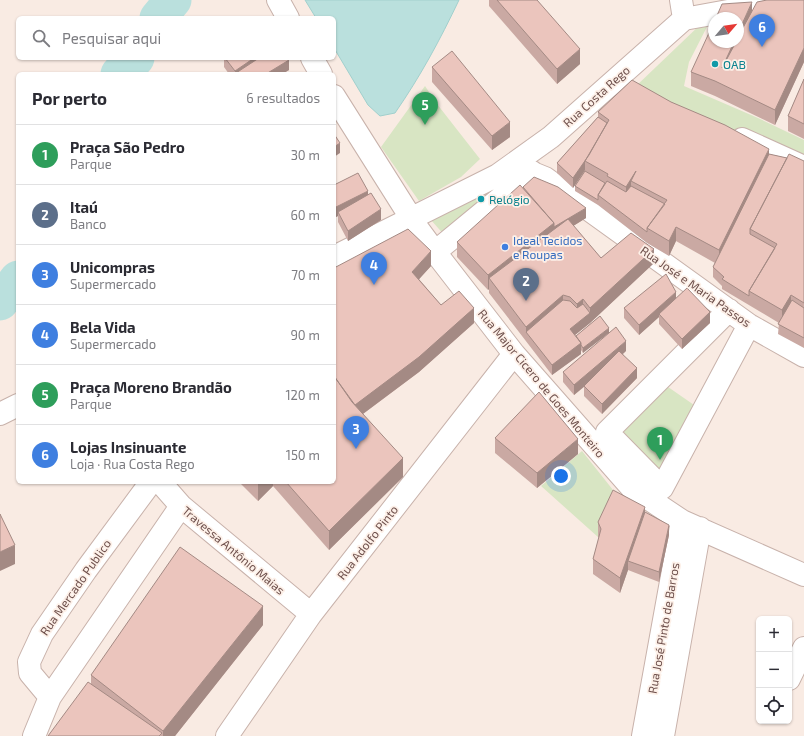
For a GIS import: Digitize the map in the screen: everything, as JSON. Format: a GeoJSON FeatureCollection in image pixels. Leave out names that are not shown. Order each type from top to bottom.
{"type":"FeatureCollection","features":[{"type":"Feature","properties":{"kind":"street"},"geometry":{"type":"LineString","coordinates":[[278,0],[287,16]]}},
{"type":"Feature","properties":{"kind":"street","name":"Rua Costa Rego"},"geometry":{"type":"LineString","coordinates":[[336,256],[498,175],[522,168],[551,137],[622,84],[683,10],[789,0]]}},
{"type":"Feature","properties":{"kind":"street"},"geometry":{"type":"LineString","coordinates":[[313,60],[320,72]]}},
{"type":"Feature","properties":{"kind":"street","name":"Rua Major Cicero de Goes Monteiro"},"geometry":{"type":"LineString","coordinates":[[336,99],[412,219],[435,252],[514,354],[631,487],[691,524],[804,575]]}},
{"type":"Feature","properties":{"kind":"street"},"geometry":{"type":"LineString","coordinates":[[726,132],[804,167]]}},
{"type":"Feature","properties":{"kind":"street"},"geometry":{"type":"LineString","coordinates":[[435,252],[522,168]]}},
{"type":"Feature","properties":{"kind":"street","name":"Rua José e Maria Passos"},"geometry":{"type":"LineString","coordinates":[[522,168],[545,178],[749,325],[804,356]]}},
{"type":"Feature","properties":{"kind":"street"},"geometry":{"type":"LineString","coordinates":[[729,310],[607,432],[662,488],[749,325]]}},
{"type":"Feature","properties":{"kind":"street","name":"Rua Adolfo Pinto"},"geometry":{"type":"LineString","coordinates":[[227,736],[311,614],[514,354]]}},
{"type":"Feature","properties":{"kind":"street"},"geometry":{"type":"LineString","coordinates":[[0,414],[16,406]]}},
{"type":"Feature","properties":{"kind":"street","name":"Rua Mercado Publico"},"geometry":{"type":"LineString","coordinates":[[50,697],[30,673],[29,662],[42,634],[86,570],[150,484]]}},
{"type":"Feature","properties":{"kind":"street","name":"Travessa Antônio Maias"},"geometry":{"type":"LineString","coordinates":[[162,484],[181,506],[311,614]]}},
{"type":"Feature","properties":{"kind":"street"},"geometry":{"type":"LineString","coordinates":[[34,736],[50,697],[181,506]]}},
{"type":"Feature","properties":{"kind":"street","name":"Rua José Pinto de Barros"},"geometry":{"type":"LineString","coordinates":[[643,736],[691,524]]}},
{"type":"Feature","properties":{"kind":"street","name":"Rua José Pinto de Barros"},"geometry":{"type":"LineString","coordinates":[[663,736],[691,524]]}},
{"type":"Feature","properties":{"kind":"street"},"geometry":{"type":"LineString","coordinates":[[792,673],[804,648]]}},
{"type":"Feature","properties":{"kind":"green space"},"geometry":{"type":"Polygon","coordinates":[[[708,19],[708,25],[689,62],[684,86],[804,140],[804,166],[634,88],[702,23],[708,19]]]}},
{"type":"Feature","properties":{"kind":"green space"},"geometry":{"type":"Polygon","coordinates":[[[425,86],[437,104],[480,159],[461,177],[419,201],[381,147],[425,86]]]}},
{"type":"Feature","properties":{"kind":"green space"},"geometry":{"type":"Polygon","coordinates":[[[495,182],[503,192],[446,237],[431,220],[495,182]]]}},
{"type":"Feature","properties":{"kind":"green space"},"geometry":{"type":"Polygon","coordinates":[[[658,380],[707,414],[670,496],[602,427],[658,380]]]}},
{"type":"Feature","properties":{"kind":"green space"},"geometry":{"type":"Polygon","coordinates":[[[582,451],[617,495],[598,537],[541,486],[582,451]]]}},
{"type":"Feature","properties":{"kind":"water"},"geometry":{"type":"Polygon","coordinates":[[[305,0],[459,0],[429,58],[395,113],[380,116],[368,105],[336,51],[336,16],[315,16],[305,0]]]}},
{"type":"Feature","properties":{"kind":"building"},"geometry":{"type":"Polygon","coordinates":[[[497,0],[537,0],[580,49],[557,69],[497,0]]]}},
{"type":"Feature","properties":{"kind":"building"},"geometry":{"type":"Polygon","coordinates":[[[767,0],[804,0],[804,48],[775,110],[715,81],[691,72],[708,35],[708,48],[731,48],[722,68],[733,48],[744,48],[744,26],[757,2],[767,0]]]}},
{"type":"Feature","properties":{"kind":"building"},"geometry":{"type":"Polygon","coordinates":[[[752,2],[744,20],[744,12],[719,12],[722,4],[752,2]]]}},
{"type":"Feature","properties":{"kind":"building"},"geometry":{"type":"Polygon","coordinates":[[[452,51],[510,122],[492,136],[432,67],[452,51]]]}},
{"type":"Feature","properties":{"kind":"building"},"geometry":{"type":"Polygon","coordinates":[[[227,60],[251,60],[235,71],[227,60]]]}},
{"type":"Feature","properties":{"kind":"building"},"geometry":{"type":"Polygon","coordinates":[[[256,60],[289,60],[269,72],[238,72],[256,60]]]}},
{"type":"Feature","properties":{"kind":"building"},"geometry":{"type":"Polygon","coordinates":[[[804,79],[804,124],[788,116],[804,79]]]}},
{"type":"Feature","properties":{"kind":"building"},"geometry":{"type":"Polygon","coordinates":[[[632,80],[671,102],[725,125],[769,149],[719,250],[676,227],[669,241],[647,228],[667,200],[631,181],[636,171],[626,187],[607,176],[608,174],[585,161],[609,120],[598,112],[632,80]]]}},
{"type":"Feature","properties":{"kind":"building"},"geometry":{"type":"Polygon","coordinates":[[[598,117],[607,123],[589,155],[573,178],[557,163],[598,117]]]}},
{"type":"Feature","properties":{"kind":"building"},"geometry":{"type":"Polygon","coordinates":[[[336,137],[340,143],[336,146],[336,137]]]}},
{"type":"Feature","properties":{"kind":"building"},"geometry":{"type":"Polygon","coordinates":[[[769,154],[787,158],[750,229],[750,234],[775,248],[749,291],[749,296],[722,279],[724,277],[713,267],[769,154]]]}},
{"type":"Feature","properties":{"kind":"building"},"geometry":{"type":"Polygon","coordinates":[[[789,154],[804,161],[804,303],[791,295],[782,310],[749,291],[777,244],[750,229],[789,154]]]}},
{"type":"Feature","properties":{"kind":"building"},"geometry":{"type":"Polygon","coordinates":[[[585,171],[605,183],[598,195],[598,200],[575,186],[585,171]]]}},
{"type":"Feature","properties":{"kind":"building"},"geometry":{"type":"Polygon","coordinates":[[[358,173],[368,191],[336,207],[336,184],[358,173]]]}},
{"type":"Feature","properties":{"kind":"building"},"geometry":{"type":"Polygon","coordinates":[[[534,177],[558,187],[586,208],[554,227],[554,223],[523,187],[534,177]]]}},
{"type":"Feature","properties":{"kind":"building"},"geometry":{"type":"Polygon","coordinates":[[[607,181],[626,192],[631,186],[665,204],[647,228],[647,232],[598,195],[607,181]]]}},
{"type":"Feature","properties":{"kind":"building","name":"Ideal Tecidos e Roupas"},"geometry":{"type":"Polygon","coordinates":[[[520,185],[554,223],[488,275],[457,242],[520,185]]]}},
{"type":"Feature","properties":{"kind":"building"},"geometry":{"type":"Polygon","coordinates":[[[371,193],[381,209],[348,231],[338,212],[371,193]]]}},
{"type":"Feature","properties":{"kind":"building"},"geometry":{"type":"Polygon","coordinates":[[[568,219],[601,258],[631,233],[654,249],[590,308],[583,299],[577,304],[570,297],[563,295],[526,327],[489,278],[568,219]]]}},
{"type":"Feature","properties":{"kind":"building"},"geometry":{"type":"Polygon","coordinates":[[[408,229],[431,251],[412,272],[441,305],[459,291],[474,308],[419,357],[355,405],[336,379],[336,267],[408,229]]]}},
{"type":"Feature","properties":{"kind":"building"},"geometry":{"type":"Polygon","coordinates":[[[666,274],[676,292],[639,325],[624,308],[666,274]]]}},
{"type":"Feature","properties":{"kind":"building"},"geometry":{"type":"Polygon","coordinates":[[[687,288],[710,312],[682,339],[659,314],[687,288]]]}},
{"type":"Feature","properties":{"kind":"building"},"geometry":{"type":"Polygon","coordinates":[[[563,300],[570,301],[577,308],[583,304],[590,313],[570,329],[581,343],[552,365],[526,332],[563,300]]]}},
{"type":"Feature","properties":{"kind":"building"},"geometry":{"type":"Polygon","coordinates":[[[792,300],[804,308],[804,338],[778,324],[792,300]]]}},
{"type":"Feature","properties":{"kind":"building"},"geometry":{"type":"Polygon","coordinates":[[[600,316],[609,328],[583,348],[576,336],[600,316]]]}},
{"type":"Feature","properties":{"kind":"building"},"geometry":{"type":"Polygon","coordinates":[[[616,327],[626,341],[574,385],[563,372],[616,327]]]}},
{"type":"Feature","properties":{"kind":"building"},"geometry":{"type":"Polygon","coordinates":[[[619,351],[637,368],[602,404],[584,386],[619,351]]]}},
{"type":"Feature","properties":{"kind":"building"},"geometry":{"type":"Polygon","coordinates":[[[336,379],[352,402],[403,458],[329,531],[288,484],[336,484],[336,379]]]}},
{"type":"Feature","properties":{"kind":"building"},"geometry":{"type":"Polygon","coordinates":[[[539,392],[578,439],[537,473],[495,438],[539,392]]]}},
{"type":"Feature","properties":{"kind":"building"},"geometry":{"type":"Polygon","coordinates":[[[613,490],[645,507],[620,578],[593,559],[601,529],[598,522],[613,490]]]}},
{"type":"Feature","properties":{"kind":"building"},"geometry":{"type":"Polygon","coordinates":[[[645,512],[669,525],[659,572],[628,561],[645,512]]]}},
{"type":"Feature","properties":{"kind":"building"},"geometry":{"type":"Polygon","coordinates":[[[0,514],[15,545],[0,552],[0,514]]]}},
{"type":"Feature","properties":{"kind":"building"},"geometry":{"type":"Polygon","coordinates":[[[180,547],[263,606],[163,731],[91,675],[180,547]]]}},
{"type":"Feature","properties":{"kind":"building"},"geometry":{"type":"Polygon","coordinates":[[[88,682],[162,733],[159,736],[48,736],[88,682]]]}},
{"type":"Feature","properties":{"kind":"waterway"},"geometry":{"type":"LineString","coordinates":[[160,16],[173,0]]}},
{"type":"Feature","properties":{"kind":"waterway"},"geometry":{"type":"LineString","coordinates":[[121,72],[134,60]]}},
{"type":"Feature","properties":{"kind":"waterway"},"geometry":{"type":"LineString","coordinates":[[0,302],[16,282]]}},
{"type":"Feature","properties":{"kind":"place","name":"Lojas Insinuante"},"geometry":{"type":"Point","coordinates":[762,47]}},
{"type":"Feature","properties":{"kind":"place","name":"OAB"},"geometry":{"type":"Point","coordinates":[715,64]}},
{"type":"Feature","properties":{"kind":"place","name":"Praça Moreno Brandão"},"geometry":{"type":"Point","coordinates":[425,125]}},
{"type":"Feature","properties":{"kind":"place","name":"Relógio"},"geometry":{"type":"Point","coordinates":[481,199]}},
{"type":"Feature","properties":{"kind":"place","name":"Ideal Tecidos e Roupas"},"geometry":{"type":"Point","coordinates":[505,247]}},
{"type":"Feature","properties":{"kind":"place","name":"Bela Vida"},"geometry":{"type":"Point","coordinates":[374,285]}},
{"type":"Feature","properties":{"kind":"place","name":"Itaú"},"geometry":{"type":"Point","coordinates":[526,301]}},
{"type":"Feature","properties":{"kind":"place","name":"Unicompras"},"geometry":{"type":"Point","coordinates":[356,449]}},
{"type":"Feature","properties":{"kind":"place","name":"Praça São Pedro"},"geometry":{"type":"Point","coordinates":[660,460]}}]}
